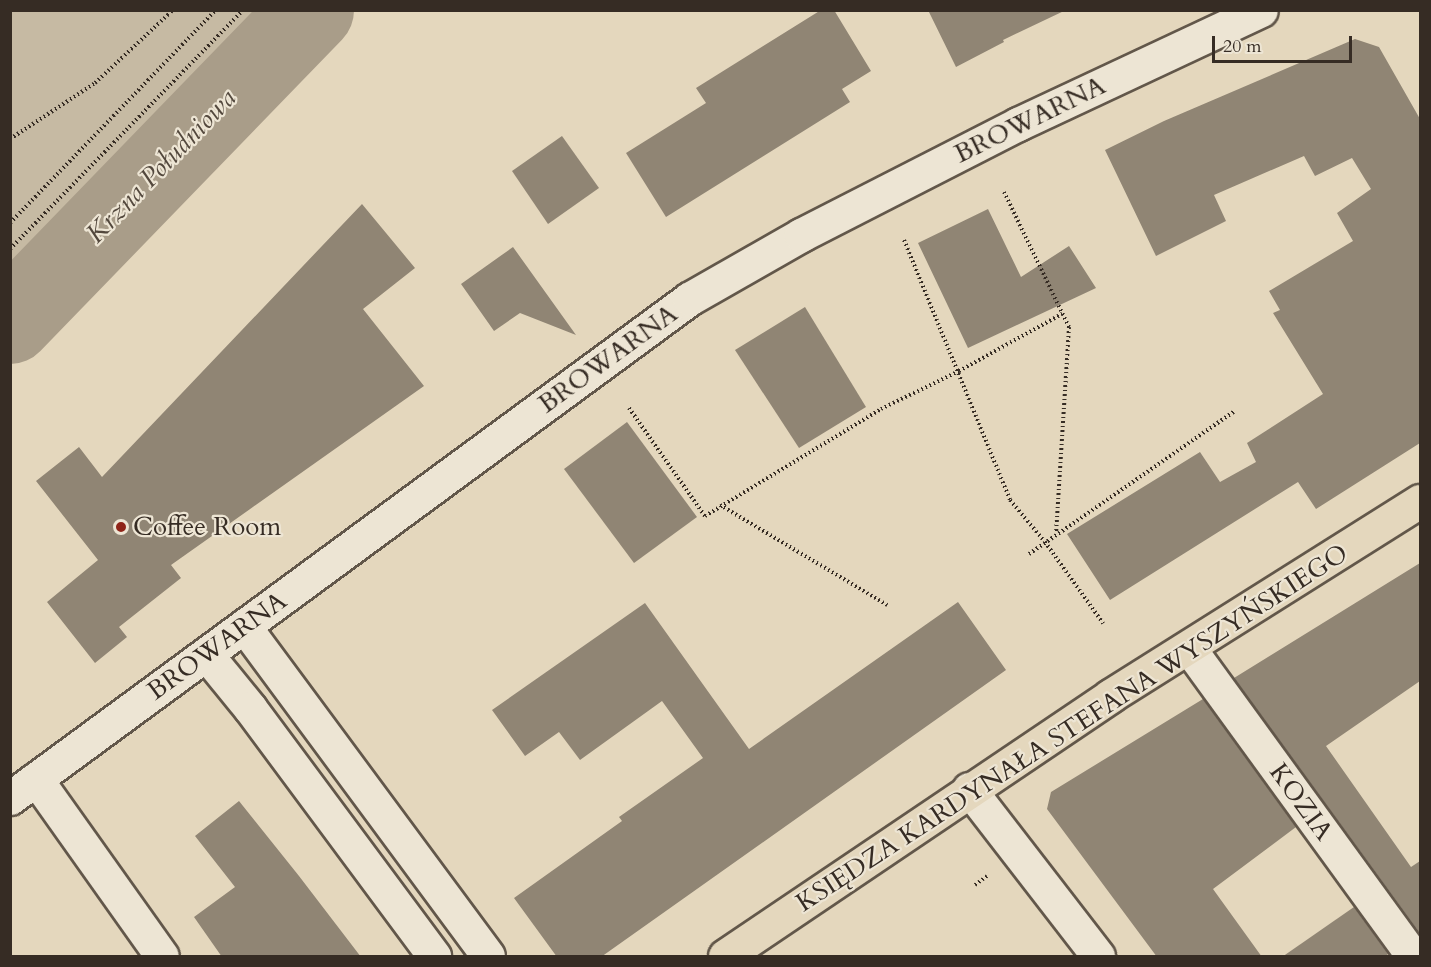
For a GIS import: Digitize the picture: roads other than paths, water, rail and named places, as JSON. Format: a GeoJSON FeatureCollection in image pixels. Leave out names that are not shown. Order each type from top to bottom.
{"type":"FeatureCollection","features":[{"type":"Feature","properties":{"kind":"main road","name":"KSIĘDZA KARDYNAŁA STEFANA WYSZYŃSKIEGO"},"geometry":{"type":"LineString","coordinates":[[725,957],[969,789],[1110,696],[1420,501]]}},
{"type":"Feature","properties":{"kind":"street","name":"BROWARNA"},"geometry":{"type":"LineString","coordinates":[[23,788],[688,299],[801,235],[1018,124],[1261,10]]}},
{"type":"Feature","properties":{"kind":"street"},"geometry":{"type":"LineString","coordinates":[[244,626],[488,957]]}},
{"type":"Feature","properties":{"kind":"street","name":"KOZIA"},"geometry":{"type":"LineString","coordinates":[[1189,648],[1413,957]]}},
{"type":"Feature","properties":{"kind":"street"},"geometry":{"type":"LineString","coordinates":[[206,654],[250,708],[435,957]]}},
{"type":"Feature","properties":{"kind":"street"},"geometry":{"type":"LineString","coordinates":[[23,788],[162,957]]}},
{"type":"Feature","properties":{"kind":"street"},"geometry":{"type":"LineString","coordinates":[[969,789],[1098,957]]}},
{"type":"Feature","properties":{"kind":"waterway","name":"Krzna Południowa"},"geometry":{"type":"LineString","coordinates":[[10,322],[312,10]]}},
{"type":"Feature","properties":{"kind":"place","name":"Coffee Room"},"geometry":{"type":"Point","coordinates":[121,527]}}]}
